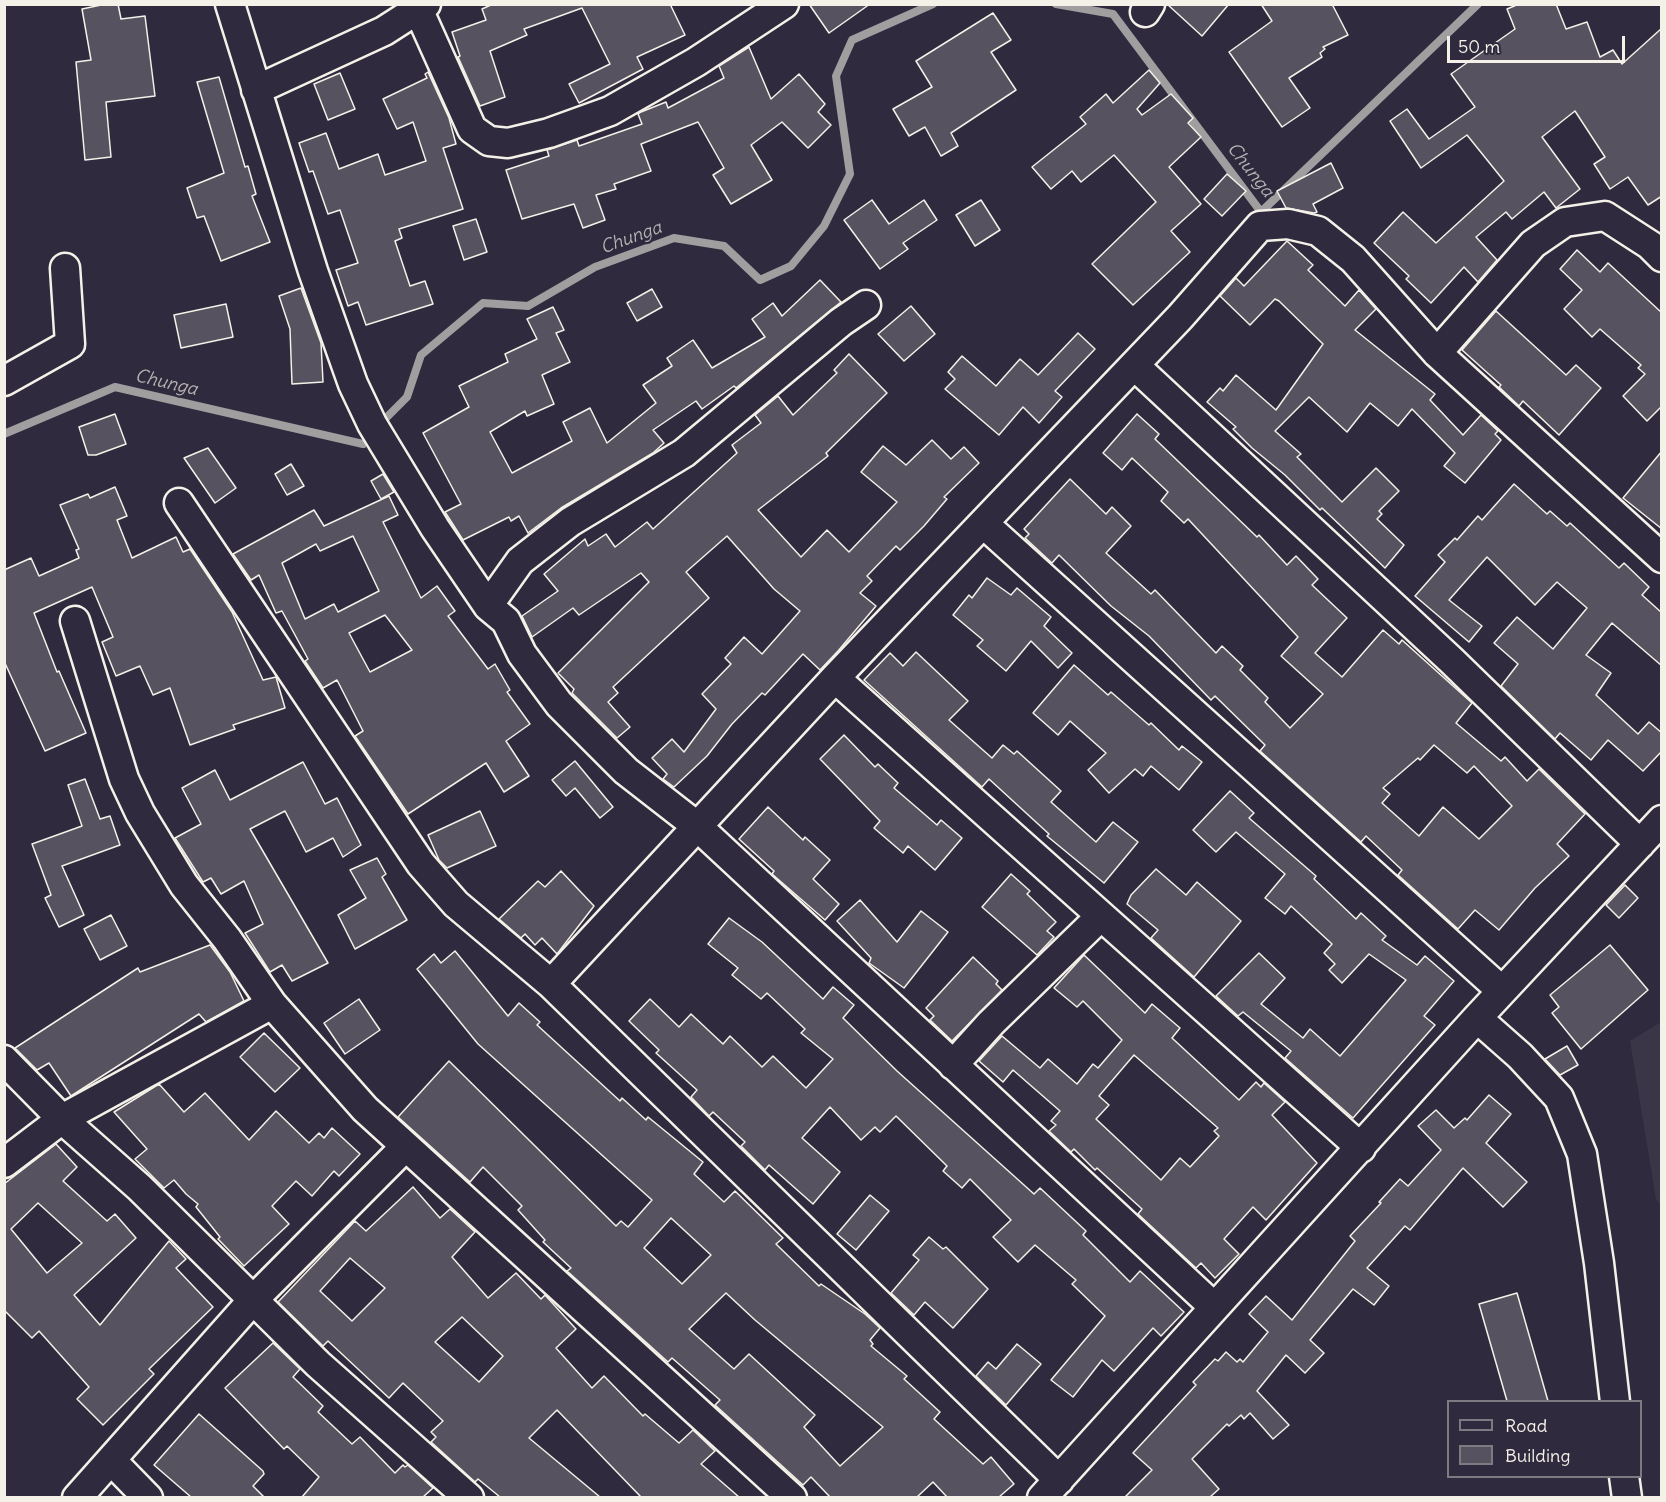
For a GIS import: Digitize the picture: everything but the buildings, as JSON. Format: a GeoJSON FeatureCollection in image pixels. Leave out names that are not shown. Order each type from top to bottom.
{"type":"FeatureCollection","features":[{"type":"Feature","properties":{"kind":"street"},"geometry":{"type":"LineString","coordinates":[[230,4],[313,271],[353,384],[372,424],[429,519],[488,606],[506,621],[522,654],[559,704],[626,771],[698,827],[1214,1307]]}},
{"type":"Feature","properties":{"kind":"street"},"geometry":{"type":"LineString","coordinates":[[256,90],[384,31],[422,7],[472,129],[489,141],[508,143],[549,133],[610,111],[696,62],[784,4]]}},
{"type":"Feature","properties":{"kind":"street"},"geometry":{"type":"LineString","coordinates":[[1437,352],[1533,244],[1565,222],[1605,216],[1658,245]]}},
{"type":"Feature","properties":{"kind":"street"},"geometry":{"type":"LineString","coordinates":[[551,984],[835,678],[1134,365],[1260,226],[1288,224],[1318,231],[1353,260],[1437,352],[1662,558]]}},
{"type":"Feature","properties":{"kind":"street"},"geometry":{"type":"LineString","coordinates":[[4,381],[70,344],[64,268]]}},
{"type":"Feature","properties":{"kind":"street"},"geometry":{"type":"LineString","coordinates":[[488,606],[520,561],[570,522],[684,453],[841,322],[866,305]]}},
{"type":"Feature","properties":{"kind":"street"},"geometry":{"type":"LineString","coordinates":[[1134,365],[1452,661],[1640,844]]}},
{"type":"Feature","properties":{"kind":"street"},"geometry":{"type":"LineString","coordinates":[[179,503],[421,864],[456,904],[551,984],[1051,1489],[1477,1018],[1662,820]]}},
{"type":"Feature","properties":{"kind":"street"},"geometry":{"type":"LineString","coordinates":[[984,524],[1502,991]]}},
{"type":"Feature","properties":{"kind":"street"},"geometry":{"type":"LineString","coordinates":[[75,621],[124,779],[140,813],[184,885],[227,939],[272,1004],[365,1109],[405,1147],[792,1497]]}},
{"type":"Feature","properties":{"kind":"street"},"geometry":{"type":"LineString","coordinates":[[835,678],[1361,1148]]}},
{"type":"Feature","properties":{"kind":"street"},"geometry":{"type":"LineString","coordinates":[[953,1065],[991,1023],[1101,916]]}},
{"type":"Feature","properties":{"kind":"street"},"geometry":{"type":"LineString","coordinates":[[4,1163],[62,1119],[272,1004]]}},
{"type":"Feature","properties":{"kind":"street"},"geometry":{"type":"LineString","coordinates":[[1477,1018],[1520,1056],[1559,1098],[1582,1154],[1599,1263],[1615,1400]]}},
{"type":"Feature","properties":{"kind":"street"},"geometry":{"type":"LineString","coordinates":[[4,1060],[62,1119],[140,1188],[318,1364],[470,1497]]}},
{"type":"Feature","properties":{"kind":"street"},"geometry":{"type":"LineString","coordinates":[[77,1497],[252,1301],[405,1147]]}},
{"type":"Feature","properties":{"kind":"street"},"geometry":{"type":"LineString","coordinates":[[111,1460],[148,1497]]}},
{"type":"Feature","properties":{"kind":"street"},"geometry":{"type":"LineString","coordinates":[[1624,1478],[1627,1497]]}},
{"type":"Feature","properties":{"kind":"shaded area"},"geometry":{"type":"Polygon","coordinates":[[[1661,1022],[1661,1206],[1656,1199],[1630,1041],[1661,1022]]]}},
{"type":"Feature","properties":{"kind":"waterway","name":"Chunga"},"geometry":{"type":"LineString","coordinates":[[379,425],[407,397],[421,355],[483,303],[528,306],[595,267],[674,238],[724,246],[760,280],[791,266],[824,226],[850,174],[836,76],[852,40],[933,4]]}},
{"type":"Feature","properties":{"kind":"waterway","name":"Chunga"},"geometry":{"type":"LineString","coordinates":[[1056,4],[1113,14],[1261,212],[1478,4]]}},
{"type":"Feature","properties":{"kind":"waterway","name":"Chunga"},"geometry":{"type":"LineString","coordinates":[[4,434],[115,387],[363,444]]}}]}
